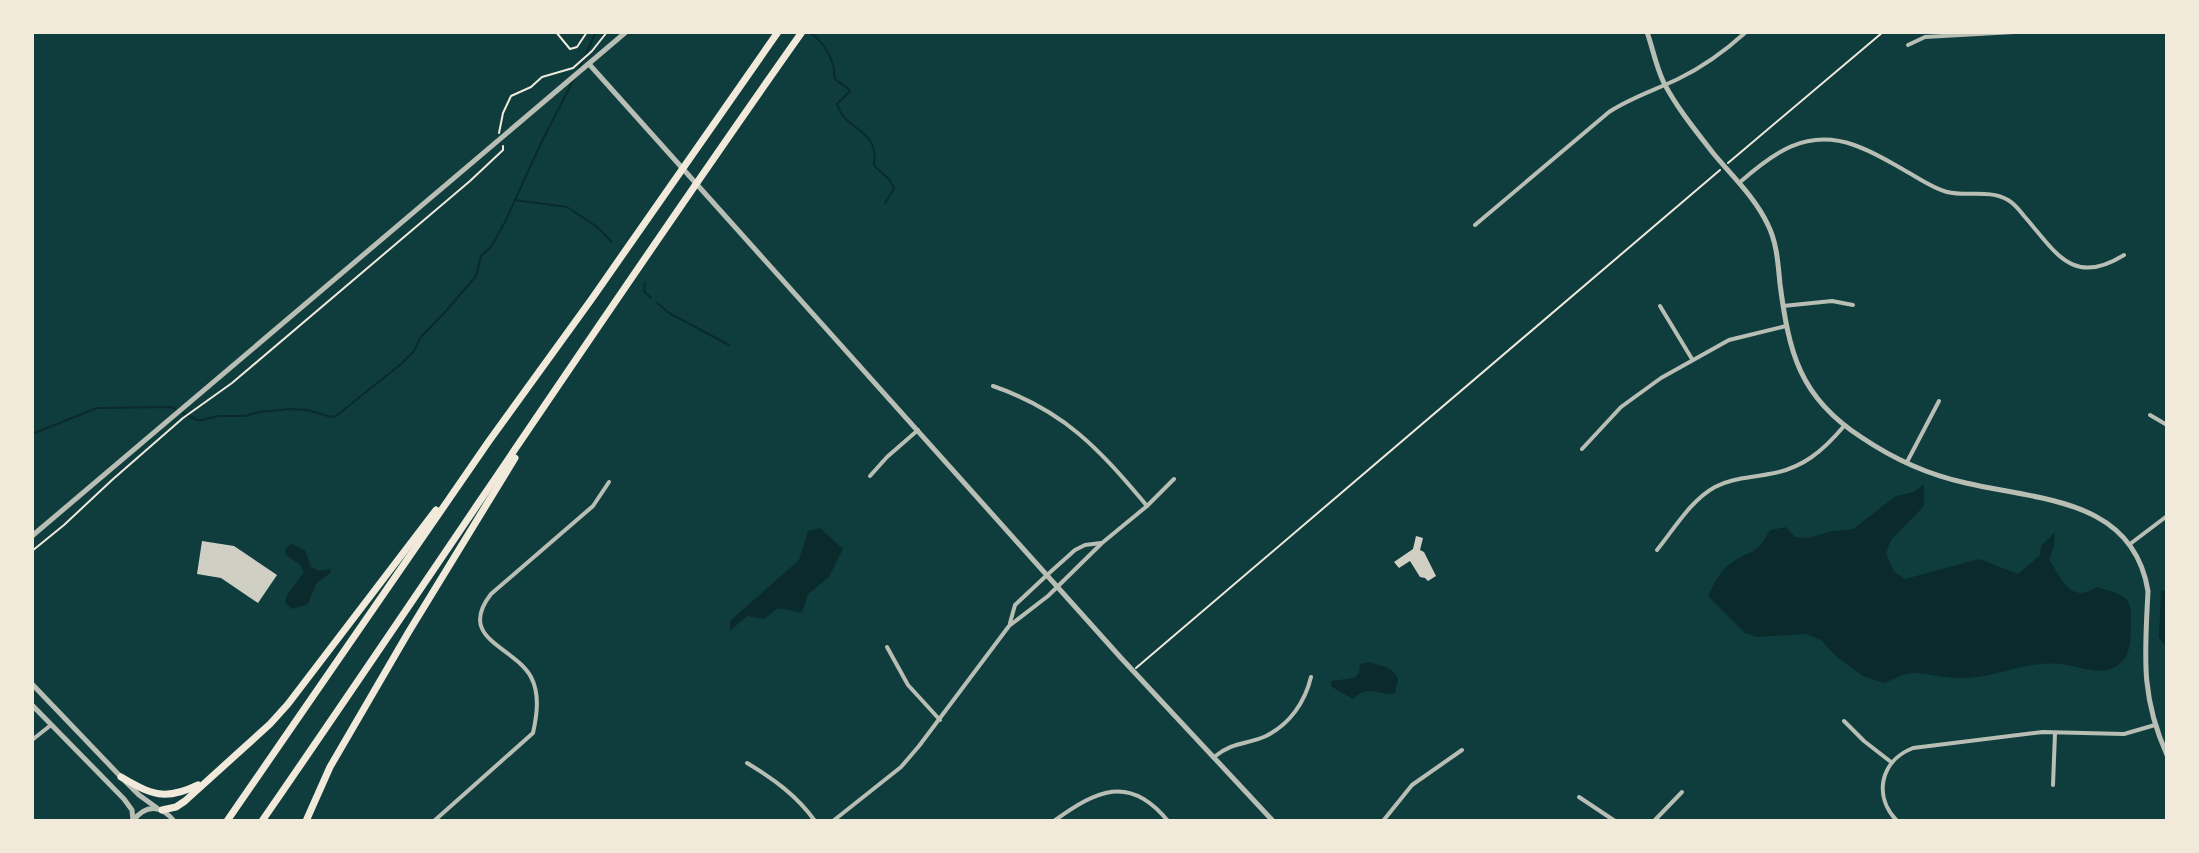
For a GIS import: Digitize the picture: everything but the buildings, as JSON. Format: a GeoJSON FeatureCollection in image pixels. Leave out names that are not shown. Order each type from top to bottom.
{"type":"FeatureCollection","features":[{"type":"Feature","properties":{"kind":"highway"},"geometry":{"type":"LineString","coordinates":[[227,821],[489,441],[778,32]]}},
{"type":"Feature","properties":{"kind":"highway"},"geometry":{"type":"LineString","coordinates":[[262,821],[596,327],[802,32]]}},
{"type":"Feature","properties":{"kind":"highway"},"geometry":{"type":"LineString","coordinates":[[306,821],[330,767],[542,411]]}},
{"type":"Feature","properties":{"kind":"highway"},"geometry":{"type":"LineString","coordinates":[[160,809],[180,805],[288,704],[489,441]]}},
{"type":"Feature","properties":{"kind":"highway"},"geometry":{"type":"LineString","coordinates":[[121,777],[144,790],[164,795],[183,792],[207,781]]}},
{"type":"Feature","properties":{"kind":"street"},"geometry":{"type":"LineString","coordinates":[[32,536],[626,32]]}},
{"type":"Feature","properties":{"kind":"street"},"geometry":{"type":"LineString","coordinates":[[1647,32],[1665,84],[1714,154],[1759,209],[1769,227],[1793,356],[1805,382],[1824,408],[1863,439],[1931,473],[1964,483],[2066,503],[2099,517],[2130,544],[2144,569],[2148,591],[2145,680],[2155,725],[2167,755]]}},
{"type":"Feature","properties":{"kind":"street"},"geometry":{"type":"LineString","coordinates":[[1475,225],[1609,112],[1706,64],[1746,32]]}},
{"type":"Feature","properties":{"kind":"street"},"geometry":{"type":"LineString","coordinates":[[1908,45],[1925,37],[2014,32]]}},
{"type":"Feature","properties":{"kind":"street"},"geometry":{"type":"LineString","coordinates":[[586,66],[1273,821]]}},
{"type":"Feature","properties":{"kind":"street"},"geometry":{"type":"LineString","coordinates":[[1739,183],[1785,148],[1812,141],[1842,142],[1864,149],[1947,192],[2005,198],[2061,258],[2073,265],[2098,268],[2124,255]]}},
{"type":"Feature","properties":{"kind":"street"},"geometry":{"type":"LineString","coordinates":[[1783,306],[1832,301],[1853,305]]}},
{"type":"Feature","properties":{"kind":"street"},"geometry":{"type":"LineString","coordinates":[[1660,306],[1692,359]]}},
{"type":"Feature","properties":{"kind":"street"},"geometry":{"type":"LineString","coordinates":[[1582,449],[1632,397],[1692,359],[1740,336],[1786,326]]}},
{"type":"Feature","properties":{"kind":"street"},"geometry":{"type":"LineString","coordinates":[[993,386],[1043,407],[1090,442],[1147,506]]}},
{"type":"Feature","properties":{"kind":"street"},"geometry":{"type":"LineString","coordinates":[[1907,462],[1939,401]]}},
{"type":"Feature","properties":{"kind":"street"},"geometry":{"type":"LineString","coordinates":[[2150,415],[2167,425]]}},
{"type":"Feature","properties":{"kind":"street"},"geometry":{"type":"LineString","coordinates":[[1657,550],[1690,509],[1711,490],[1736,479],[1784,471],[1802,464],[1821,452],[1844,426]]}},
{"type":"Feature","properties":{"kind":"street"},"geometry":{"type":"LineString","coordinates":[[870,476],[918,430]]}},
{"type":"Feature","properties":{"kind":"street"},"geometry":{"type":"LineString","coordinates":[[833,821],[901,767],[1009,626],[1048,596],[1174,479]]}},
{"type":"Feature","properties":{"kind":"street"},"geometry":{"type":"LineString","coordinates":[[434,821],[529,739],[535,725],[537,700],[531,677],[486,635],[480,623],[481,610],[491,594],[593,506],[609,482]]}},
{"type":"Feature","properties":{"kind":"street"},"geometry":{"type":"LineString","coordinates":[[2130,544],[2167,516]]}},
{"type":"Feature","properties":{"kind":"street"},"geometry":{"type":"LineString","coordinates":[[1009,626],[1015,605],[1075,550],[1102,543]]}},
{"type":"Feature","properties":{"kind":"street"},"geometry":{"type":"LineString","coordinates":[[887,647],[908,685],[940,720]]}},
{"type":"Feature","properties":{"kind":"street"},"geometry":{"type":"LineString","coordinates":[[1214,757],[1229,746],[1277,729],[1299,708],[1311,677]]}},
{"type":"Feature","properties":{"kind":"street"},"geometry":{"type":"LineString","coordinates":[[32,684],[139,795],[174,821]]}},
{"type":"Feature","properties":{"kind":"street"},"geometry":{"type":"LineString","coordinates":[[32,705],[124,799],[132,810],[133,821]]}},
{"type":"Feature","properties":{"kind":"street"},"geometry":{"type":"LineString","coordinates":[[1844,721],[1891,762]]}},
{"type":"Feature","properties":{"kind":"street"},"geometry":{"type":"LineString","coordinates":[[32,740],[51,725]]}},
{"type":"Feature","properties":{"kind":"street"},"geometry":{"type":"LineString","coordinates":[[1897,821],[1889,812],[1883,795],[1883,778],[1891,762],[1907,750],[2016,734],[2113,735],[2155,725]]}},
{"type":"Feature","properties":{"kind":"street"},"geometry":{"type":"LineString","coordinates":[[2053,785],[2055,733]]}},
{"type":"Feature","properties":{"kind":"street"},"geometry":{"type":"LineString","coordinates":[[1383,821],[1412,785],[1462,750]]}},
{"type":"Feature","properties":{"kind":"street"},"geometry":{"type":"LineString","coordinates":[[747,763],[774,779],[797,799],[815,821]]}},
{"type":"Feature","properties":{"kind":"street"},"geometry":{"type":"LineString","coordinates":[[1054,821],[1087,798],[1108,791],[1121,791],[1144,799],[1168,821]]}},
{"type":"Feature","properties":{"kind":"street"},"geometry":{"type":"LineString","coordinates":[[1654,821],[1682,792]]}},
{"type":"Feature","properties":{"kind":"street"},"geometry":{"type":"LineString","coordinates":[[1579,797],[1615,821]]}},
{"type":"Feature","properties":{"kind":"street"},"geometry":{"type":"LineString","coordinates":[[133,821],[141,811],[160,809]]}},
{"type":"Feature","properties":{"kind":"path"},"geometry":{"type":"LineString","coordinates":[[556,32],[570,49],[577,47],[587,32]]}},
{"type":"Feature","properties":{"kind":"path"},"geometry":{"type":"LineString","coordinates":[[580,60],[607,32]]}},
{"type":"Feature","properties":{"kind":"path"},"geometry":{"type":"LineString","coordinates":[[1727,164],[1883,32]]}},
{"type":"Feature","properties":{"kind":"path"},"geometry":{"type":"LineString","coordinates":[[1133,670],[1720,170]]}},
{"type":"Feature","properties":{"kind":"path"},"geometry":{"type":"LineString","coordinates":[[32,551],[191,412]]}},
{"type":"Feature","properties":{"kind":"water"},"geometry":{"type":"Polygon","coordinates":[[[1924,484],[1924,506],[1891,540],[1886,553],[1894,572],[1905,579],[1979,559],[2018,574],[2040,555],[2041,546],[2055,532],[2049,559],[2067,587],[2080,593],[2097,587],[2120,595],[2128,602],[2130,642],[2123,660],[2104,670],[2047,664],[1968,678],[1910,673],[1884,683],[1863,676],[1837,657],[1821,640],[1806,634],[1757,637],[1745,633],[1708,596],[1724,570],[1738,558],[1757,549],[1770,530],[1786,527],[1795,537],[1809,538],[1853,529],[1896,496],[1914,492],[1924,484]]]}},
{"type":"Feature","properties":{"kind":"water"},"geometry":{"type":"Polygon","coordinates":[[[820,528],[843,549],[829,577],[808,594],[802,613],[778,608],[764,619],[747,616],[730,631],[730,621],[799,560],[808,531],[820,528]]]}},
{"type":"Feature","properties":{"kind":"water"},"geometry":{"type":"Polygon","coordinates":[[[292,544],[305,550],[311,567],[319,571],[330,569],[331,572],[316,584],[308,604],[292,609],[285,603],[287,595],[304,572],[285,554],[286,548],[292,544]]]}},
{"type":"Feature","properties":{"kind":"water"},"geometry":{"type":"Polygon","coordinates":[[[2167,590],[2167,649],[2159,637],[2161,591],[2167,590]]]}},
{"type":"Feature","properties":{"kind":"water"},"geometry":{"type":"Polygon","coordinates":[[[1370,662],[1396,675],[1395,693],[1369,691],[1353,699],[1332,687],[1331,681],[1354,678],[1359,673],[1360,664],[1370,662]]]}},
{"type":"Feature","properties":{"kind":"waterway"},"geometry":{"type":"LineString","coordinates":[[578,71],[596,32]]}},
{"type":"Feature","properties":{"kind":"waterway"},"geometry":{"type":"LineString","coordinates":[[810,32],[827,51],[836,80],[850,91],[837,104],[841,113],[867,137],[872,144],[874,165],[893,185],[894,189],[885,203]]}},
{"type":"Feature","properties":{"kind":"waterway"},"geometry":{"type":"LineString","coordinates":[[183,413],[197,420],[289,409],[336,416],[401,364],[414,351],[420,338],[476,276],[481,256],[491,247],[505,222],[575,77]]}},
{"type":"Feature","properties":{"kind":"waterway"},"geometry":{"type":"LineString","coordinates":[[515,200],[567,207],[596,226],[612,242]]}},
{"type":"Feature","properties":{"kind":"waterway"},"geometry":{"type":"LineString","coordinates":[[645,283],[644,291],[651,298]]}},
{"type":"Feature","properties":{"kind":"waterway"},"geometry":{"type":"LineString","coordinates":[[657,303],[669,313],[729,345]]}},
{"type":"Feature","properties":{"kind":"waterway"},"geometry":{"type":"LineString","coordinates":[[32,434],[97,408],[171,407],[177,410]]}}]}
